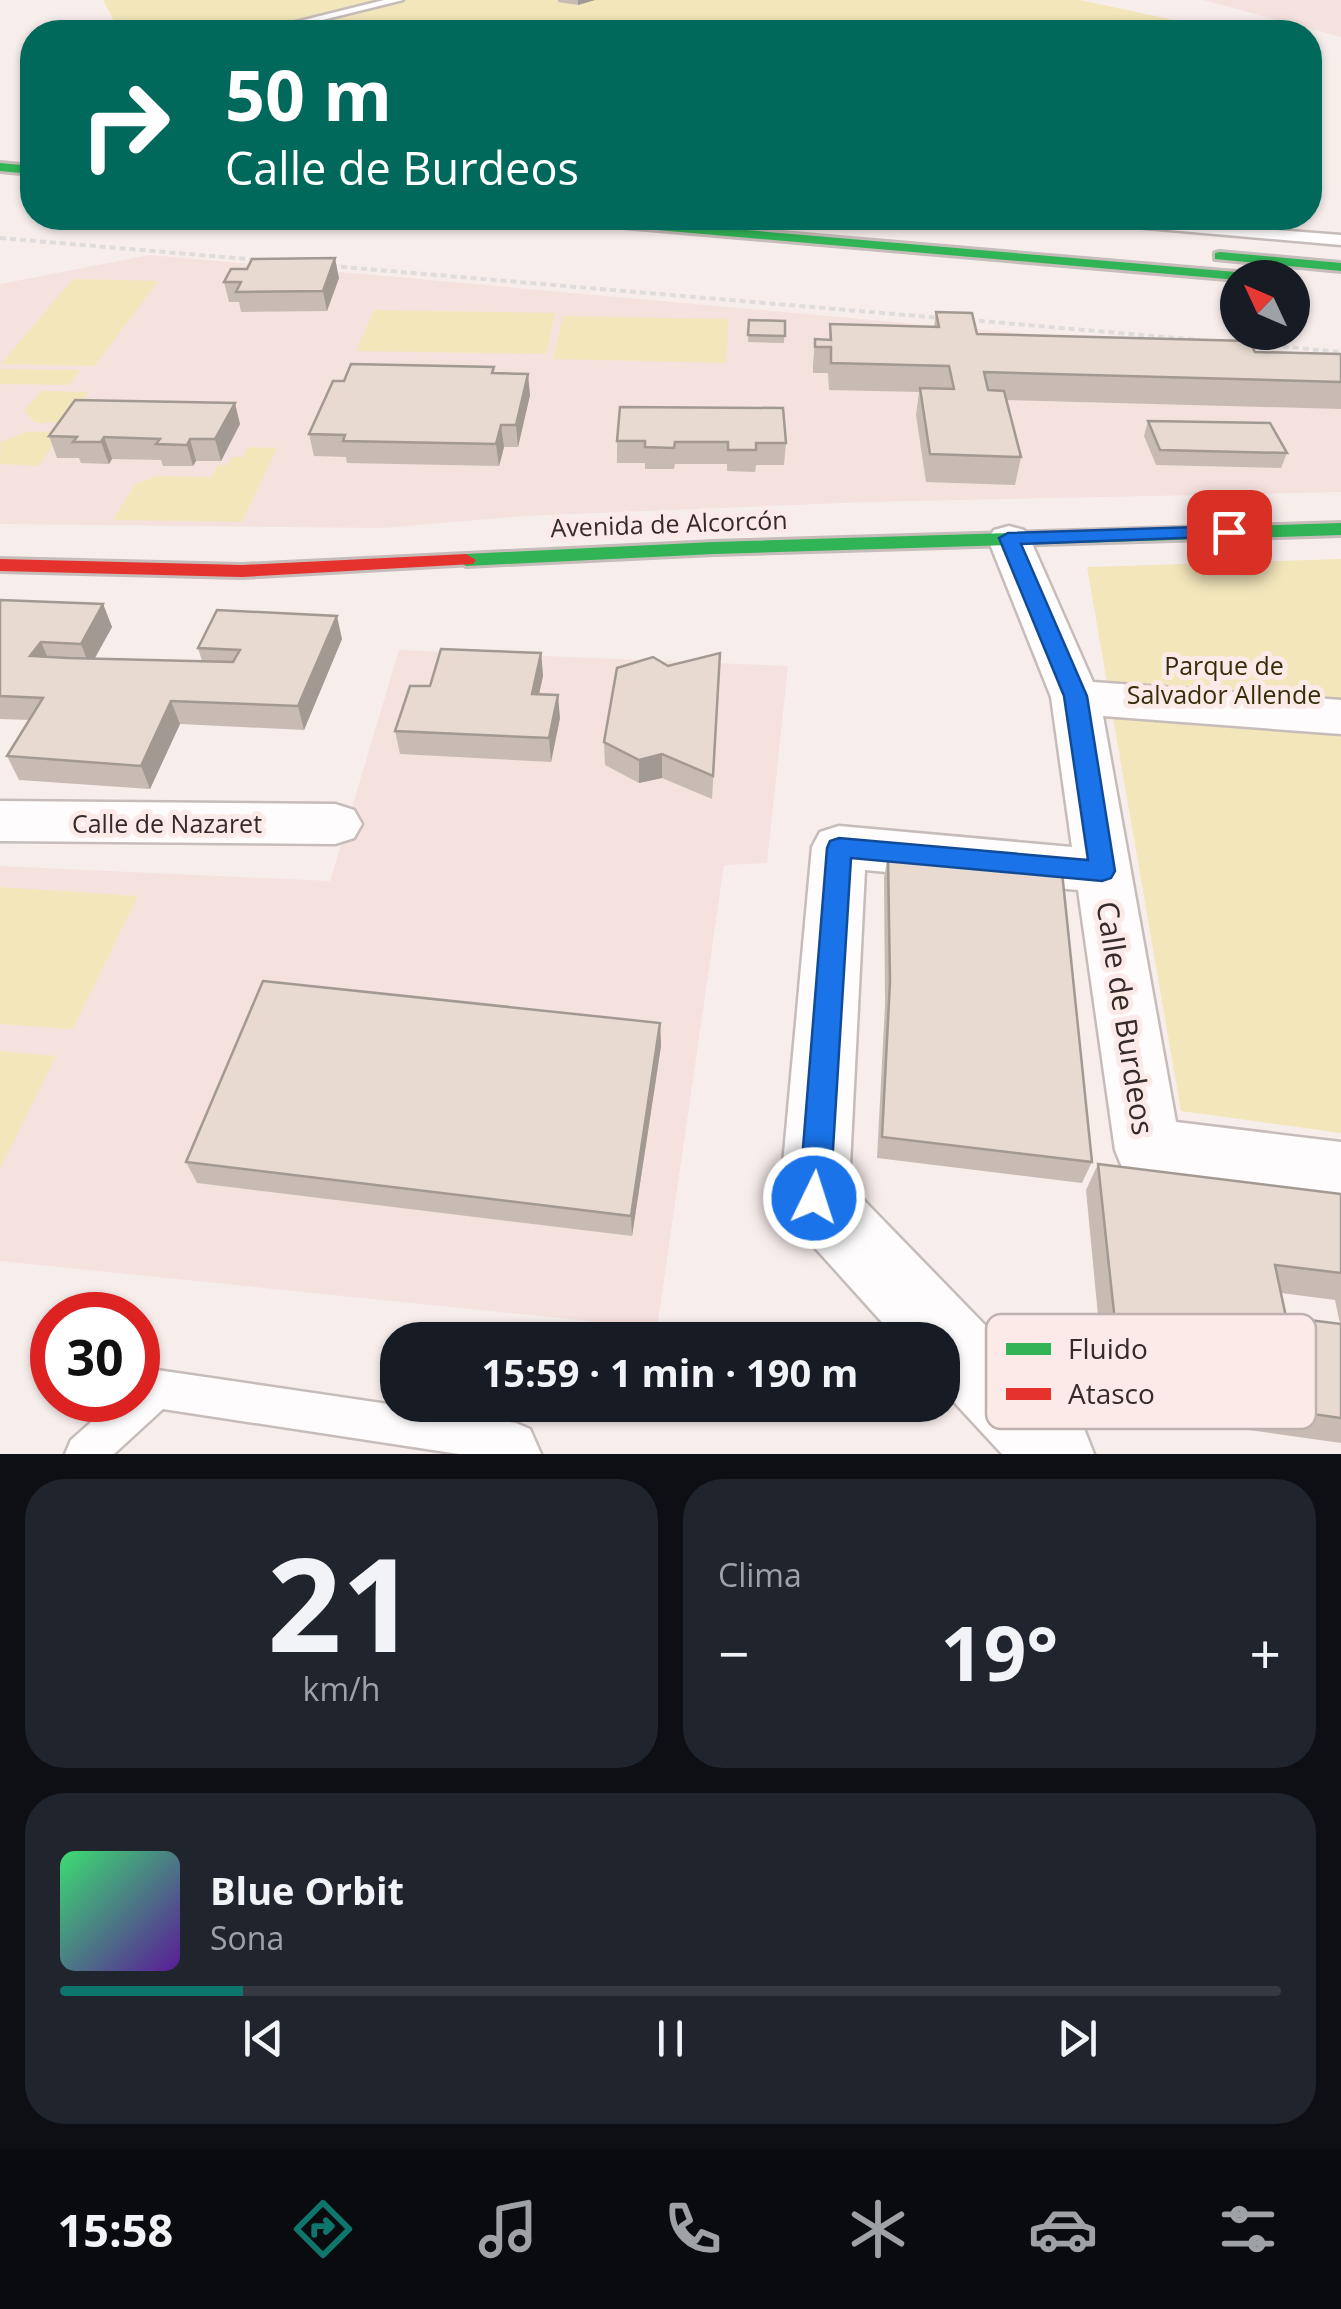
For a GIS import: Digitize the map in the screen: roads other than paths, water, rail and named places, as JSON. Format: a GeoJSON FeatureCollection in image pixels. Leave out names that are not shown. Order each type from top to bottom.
{"type":"FeatureCollection","features":[{"type":"Feature","properties":{"kind":"main road"},"geometry":{"type":"LineString","coordinates":[[703,230],[1220,275]]}},
{"type":"Feature","properties":{"kind":"main road"},"geometry":{"type":"LineString","coordinates":[[932,230],[1341,267]]}},
{"type":"Feature","properties":{"kind":"main road"},"geometry":{"type":"LineString","coordinates":[[1310,283],[1341,286]]}},
{"type":"Feature","properties":{"kind":"main road","name":"Avenida de Alcorcón"},"geometry":{"type":"LineString","coordinates":[[0,566],[242,571],[594,553],[1341,529]]}},
{"type":"Feature","properties":{"kind":"street","name":"Calle de Burdeos"},"geometry":{"type":"LineString","coordinates":[[1008,538],[1076,696],[1148,1150],[1341,1174]]}},
{"type":"Feature","properties":{"kind":"street"},"geometry":{"type":"LineString","coordinates":[[1076,696],[1341,718]]}},
{"type":"Feature","properties":{"kind":"street","name":"Calle de Nazaret"},"geometry":{"type":"LineString","coordinates":[[0,822],[334,824]]}},
{"type":"Feature","properties":{"kind":"street","name":"Calle de Burdeos"},"geometry":{"type":"LineString","coordinates":[[986,1381],[814,1198],[839,848],[1102,871]]}},
{"type":"Feature","properties":{"kind":"street","name":"Calle de Burdeos"},"geometry":{"type":"LineString","coordinates":[[1031,1429],[1055,1454]]}},
{"type":"Feature","properties":{"kind":"lane"},"geometry":{"type":"LineString","coordinates":[[313,20],[398,0]]}},
{"type":"Feature","properties":{"kind":"lane"},"geometry":{"type":"LineString","coordinates":[[1221,230],[1341,240]]}},
{"type":"Feature","properties":{"kind":"lane"},"geometry":{"type":"LineString","coordinates":[[85,1454],[157,1389],[516,1443],[521,1454]]}},
{"type":"Feature","properties":{"kind":"park label","name":"Parque de Salvador Allende"},"geometry":{"type":"Point","coordinates":[1224,680]}}]}
